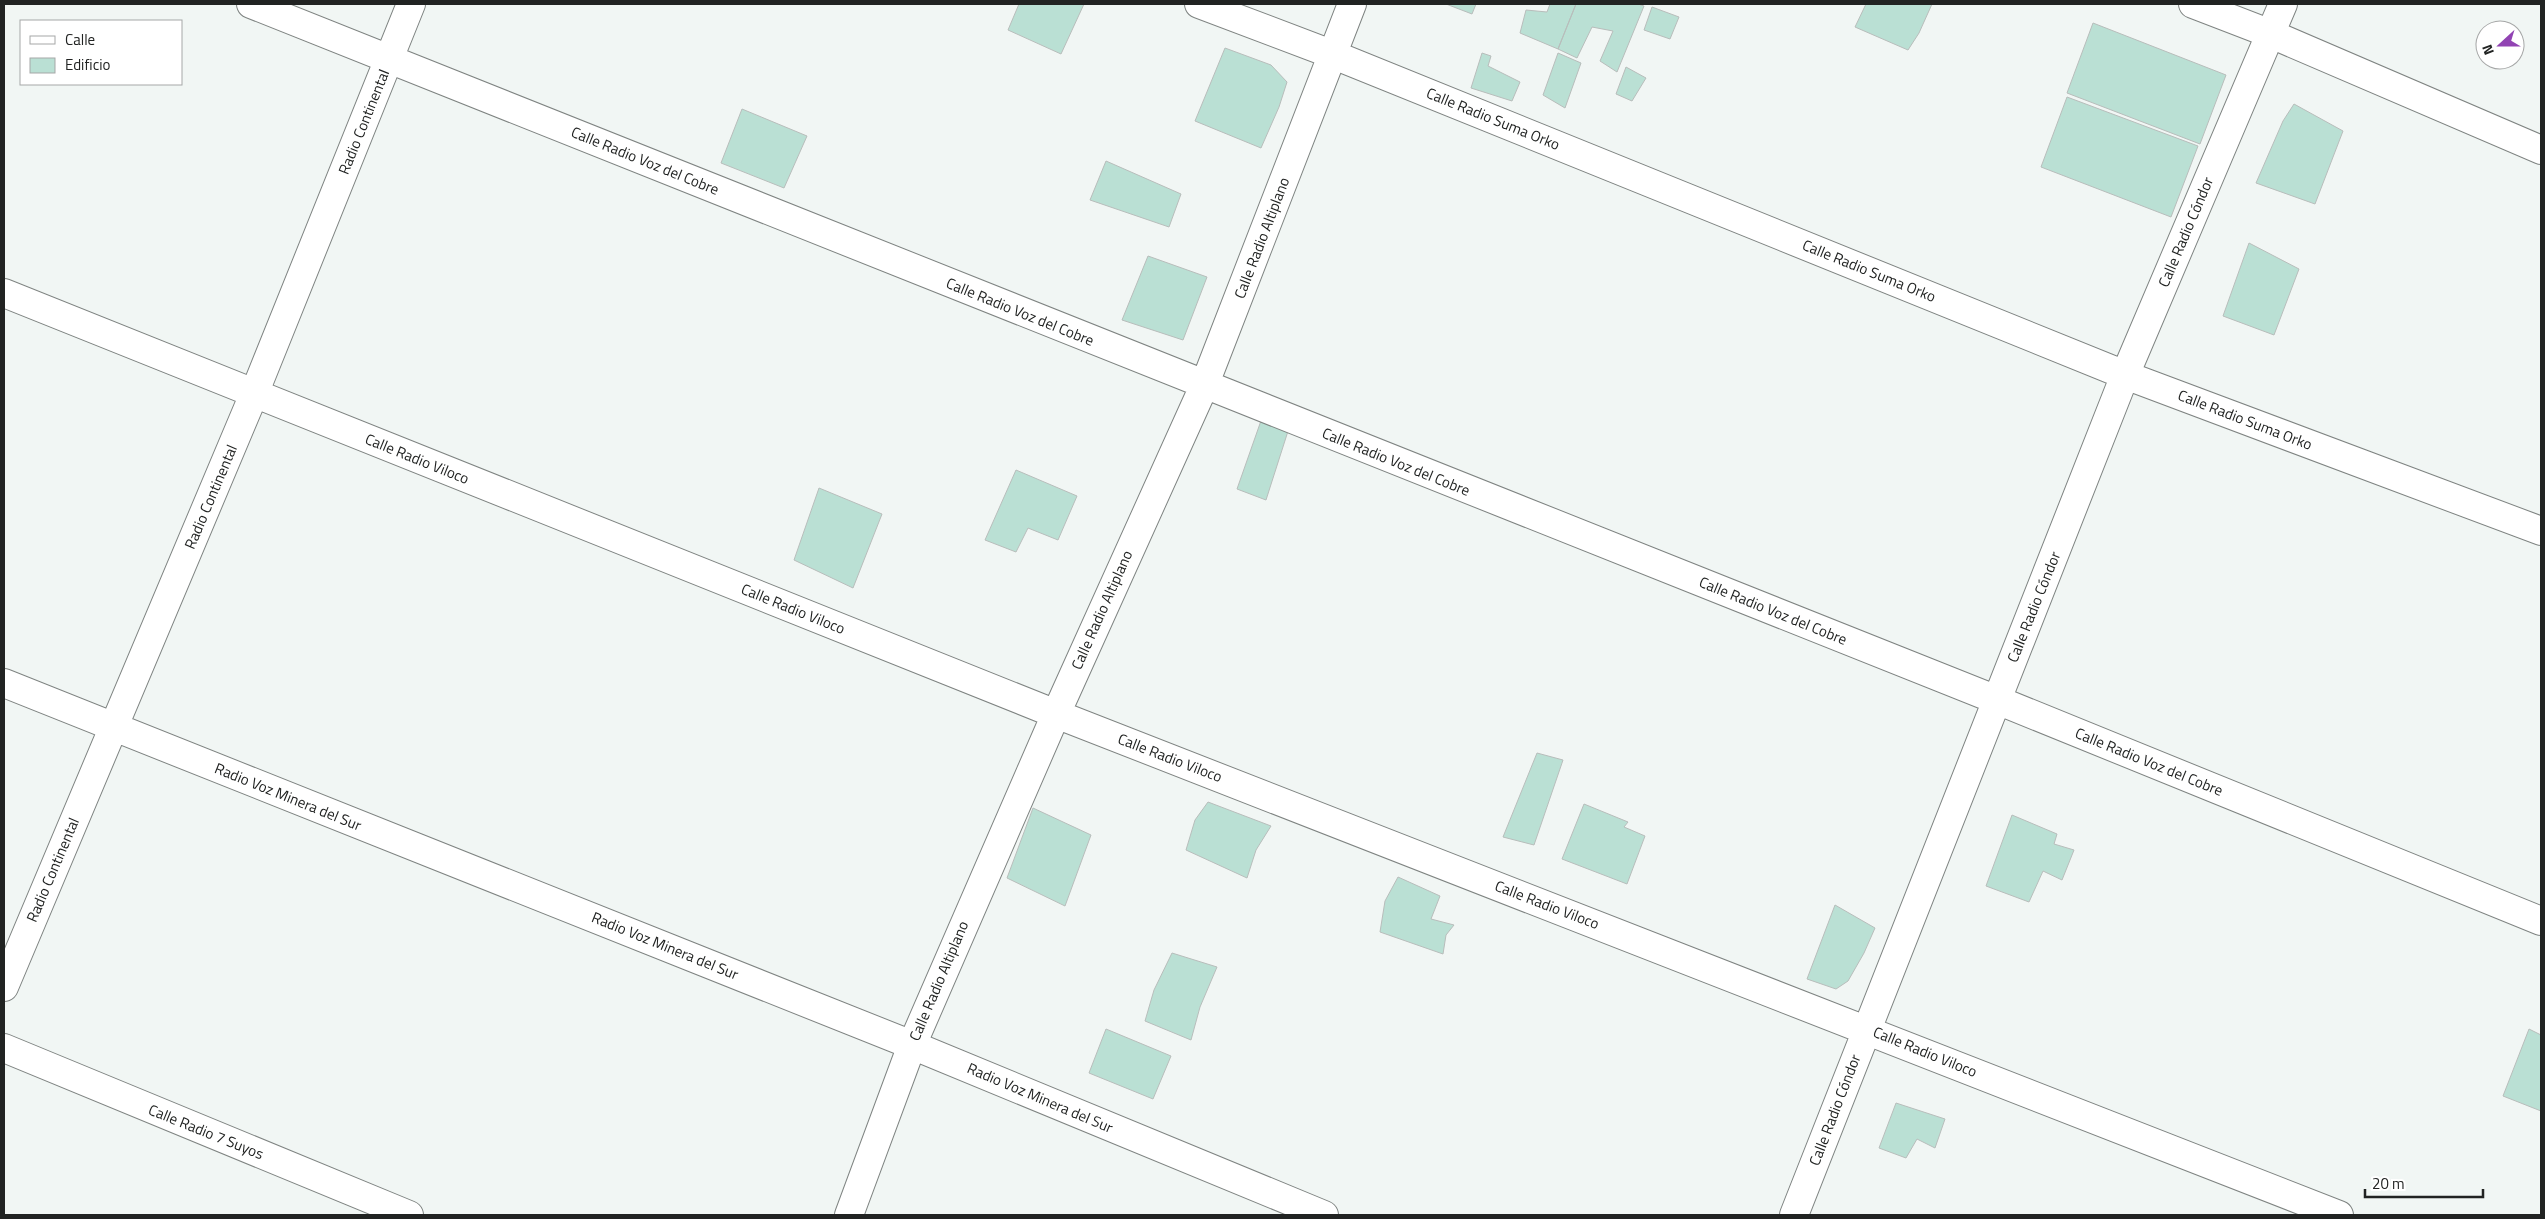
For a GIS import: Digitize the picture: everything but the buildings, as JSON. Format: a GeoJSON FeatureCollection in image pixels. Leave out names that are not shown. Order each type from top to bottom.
{"type":"FeatureCollection","features":[{"type":"Feature","properties":{"kind":"street","name":"Calle Radio Voz del Cobre"},"geometry":{"type":"LineString","coordinates":[[251,4],[1204,386],[1997,700],[2541,922]]}},
{"type":"Feature","properties":{"kind":"street","name":"Radio Continental"},"geometry":{"type":"LineString","coordinates":[[4,987],[254,394],[411,4]]}},
{"type":"Feature","properties":{"kind":"street","name":"Calle Radio Suma Orko"},"geometry":{"type":"LineString","coordinates":[[1199,4],[1334,55],[2125,375],[2541,531]]}},
{"type":"Feature","properties":{"kind":"street","name":"Calle Radio Altiplano"},"geometry":{"type":"LineString","coordinates":[[849,1215],[912,1045],[1056,714],[1204,386],[1334,55],[1352,4]]}},
{"type":"Feature","properties":{"kind":"street"},"geometry":{"type":"LineString","coordinates":[[2192,4],[2271,34],[2541,150]]}},
{"type":"Feature","properties":{"kind":"street","name":"Calle Radio Cóndor"},"geometry":{"type":"LineString","coordinates":[[1794,1215],[2125,375],[2283,4]]}},
{"type":"Feature","properties":{"kind":"street","name":"Calle Radio Viloco"},"geometry":{"type":"LineString","coordinates":[[4,293],[1056,714],[1867,1029],[2339,1215]]}},
{"type":"Feature","properties":{"kind":"street","name":"Radio Voz Minera del Sur"},"geometry":{"type":"LineString","coordinates":[[4,683],[912,1045],[1324,1215]]}},
{"type":"Feature","properties":{"kind":"street","name":"Calle Radio 7 Suyos"},"geometry":{"type":"LineString","coordinates":[[4,1048],[409,1215]]}}]}
